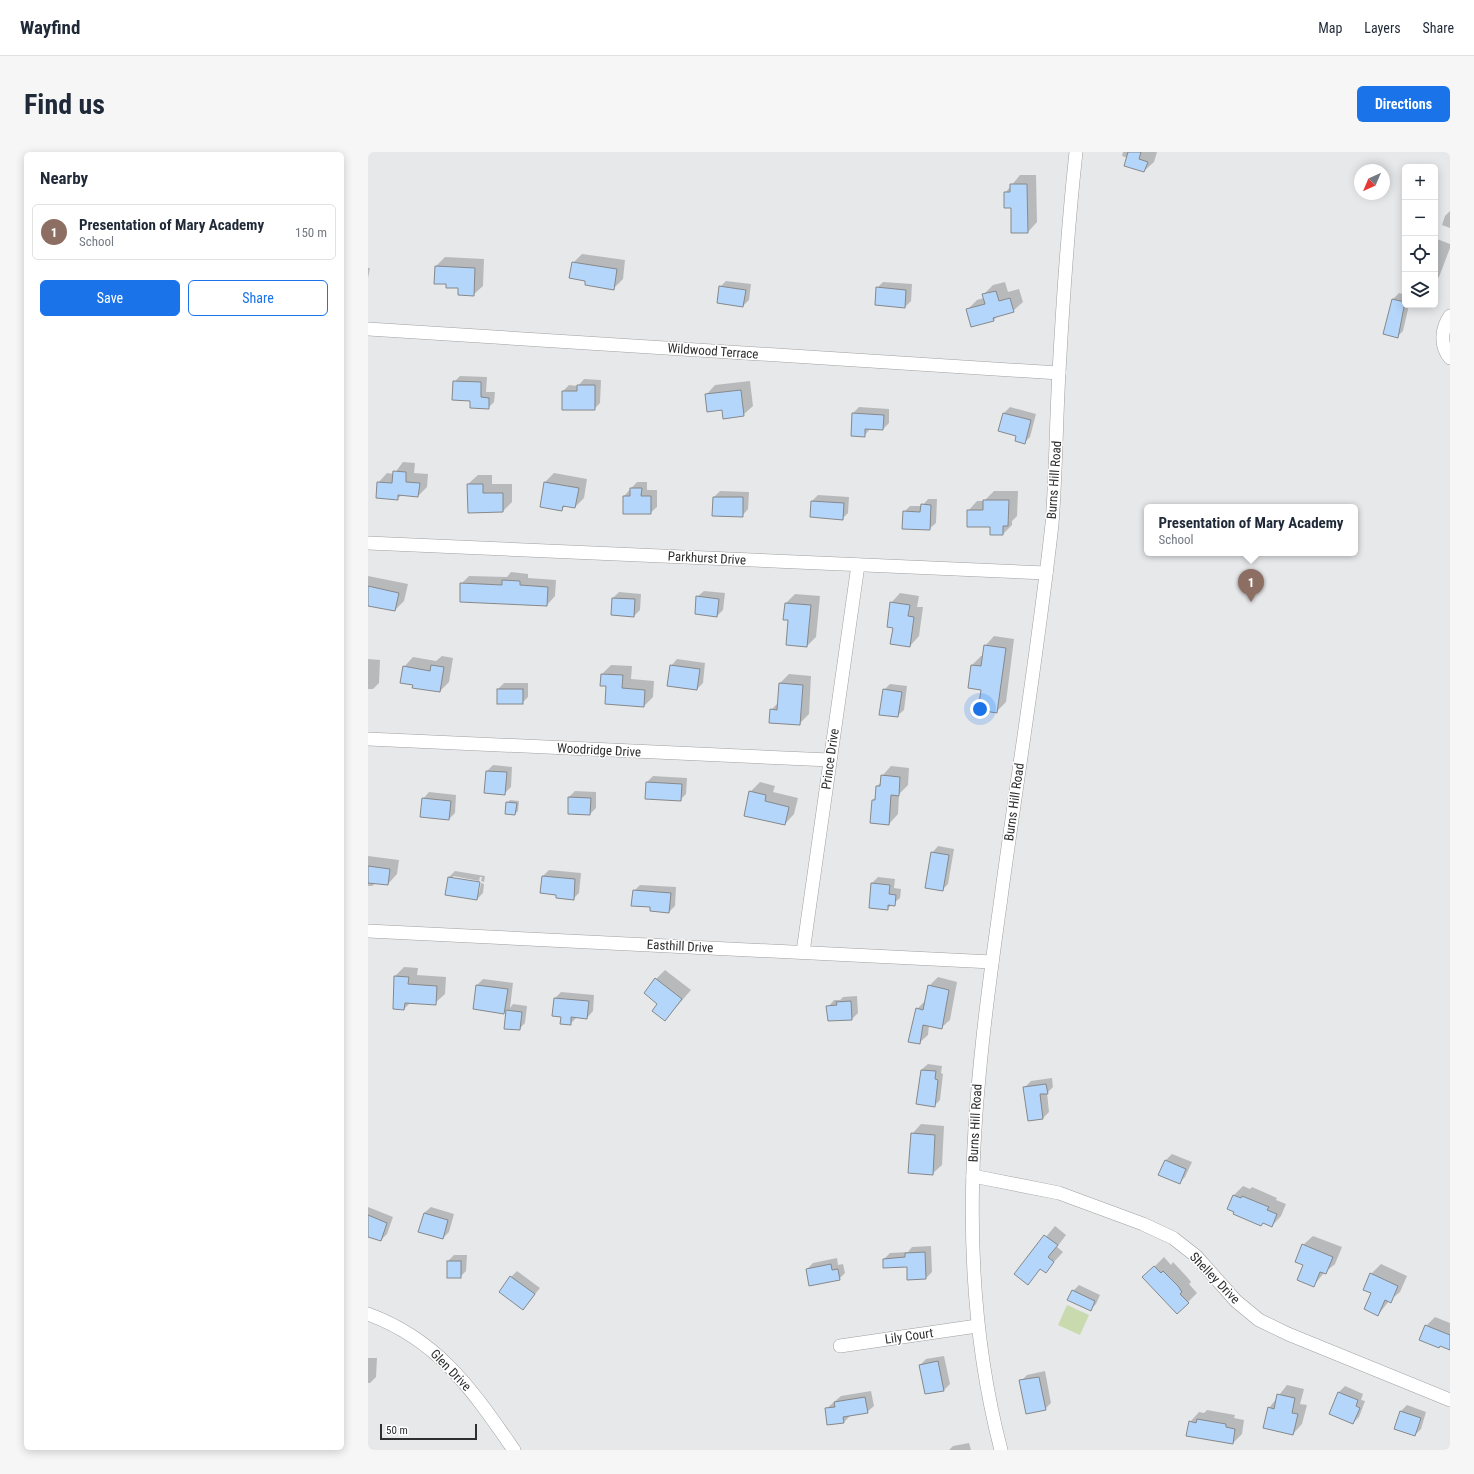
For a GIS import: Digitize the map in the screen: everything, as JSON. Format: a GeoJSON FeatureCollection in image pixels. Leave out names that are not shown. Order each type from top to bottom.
{"type":"FeatureCollection","features":[{"type":"Feature","properties":{"kind":"street","name":"Burns Hill Road"},"geometry":{"type":"LineString","coordinates":[[1001,1450],[990,1406],[977,1326],[971,1234],[977,1078],[1046,573],[1056,463],[1059,373],[1070,207],[1076,152]]}},
{"type":"Feature","properties":{"kind":"street"},"geometry":{"type":"LineString","coordinates":[[1450,316],[1444,326],[1442,336],[1444,347],[1450,358]]}},
{"type":"Feature","properties":{"kind":"street","name":"Wildwood Terrace"},"geometry":{"type":"LineString","coordinates":[[368,329],[1059,373]]}},
{"type":"Feature","properties":{"kind":"street","name":"Parkhurst Drive"},"geometry":{"type":"LineString","coordinates":[[368,543],[1046,573]]}},
{"type":"Feature","properties":{"kind":"street","name":"Prince Drive"},"geometry":{"type":"LineString","coordinates":[[803,952],[858,565]]}},
{"type":"Feature","properties":{"kind":"street","name":"Woodridge Drive"},"geometry":{"type":"LineString","coordinates":[[368,739],[830,760]]}},
{"type":"Feature","properties":{"kind":"street","name":"Easthill Drive"},"geometry":{"type":"LineString","coordinates":[[368,931],[992,962]]}},
{"type":"Feature","properties":{"kind":"street","name":"Shelley Drive"},"geometry":{"type":"LineString","coordinates":[[973,1176],[1059,1193],[1143,1224],[1173,1238],[1196,1256],[1236,1301],[1259,1320],[1288,1334],[1450,1400]]}},
{"type":"Feature","properties":{"kind":"street","name":"Glen Drive"},"geometry":{"type":"LineString","coordinates":[[368,1314],[387,1321],[414,1336],[437,1354],[478,1398],[514,1450]]}},
{"type":"Feature","properties":{"kind":"street","name":"Lily Court"},"geometry":{"type":"LineString","coordinates":[[840,1346],[977,1326]]}},
{"type":"Feature","properties":{"kind":"green space"},"geometry":{"type":"Polygon","coordinates":[[[1067,1305],[1089,1315],[1080,1335],[1058,1325],[1067,1305]]]}},
{"type":"Feature","properties":{"kind":"building"},"geometry":{"type":"Polygon","coordinates":[[[1128,152],[1141,152],[1139,159],[1148,162],[1144,172],[1124,166],[1128,152]]]}},
{"type":"Feature","properties":{"kind":"building"},"geometry":{"type":"Polygon","coordinates":[[[1010,184],[1027,184],[1028,233],[1011,233],[1011,208],[1004,208],[1004,192],[1010,192],[1010,184]]]}},
{"type":"Feature","properties":{"kind":"building"},"geometry":{"type":"Polygon","coordinates":[[[572,262],[617,269],[614,290],[585,285],[585,281],[569,278],[572,262]]]}},
{"type":"Feature","properties":{"kind":"building"},"geometry":{"type":"Polygon","coordinates":[[[435,266],[475,268],[474,296],[458,295],[458,288],[446,288],[446,284],[434,284],[435,266]]]}},
{"type":"Feature","properties":{"kind":"building"},"geometry":{"type":"Polygon","coordinates":[[[719,286],[746,290],[743,307],[717,303],[719,286]]]}},
{"type":"Feature","properties":{"kind":"building"},"geometry":{"type":"Polygon","coordinates":[[[876,287],[906,290],[905,308],[875,305],[876,287]]]}},
{"type":"Feature","properties":{"kind":"building"},"geometry":{"type":"Polygon","coordinates":[[[996,291],[999,301],[1010,298],[1014,312],[993,318],[994,321],[971,327],[966,309],[985,304],[982,294],[996,291]]]}},
{"type":"Feature","properties":{"kind":"building"},"geometry":{"type":"Polygon","coordinates":[[[1392,299],[1402,301],[1402,308],[1404,308],[1398,338],[1383,334],[1392,299]]]}},
{"type":"Feature","properties":{"kind":"building"},"geometry":{"type":"Polygon","coordinates":[[[453,381],[481,382],[481,397],[489,398],[489,409],[470,408],[470,401],[452,400],[453,381]]]}},
{"type":"Feature","properties":{"kind":"building"},"geometry":{"type":"Polygon","coordinates":[[[577,385],[595,385],[595,410],[562,410],[562,391],[577,391],[577,385]]]}},
{"type":"Feature","properties":{"kind":"building"},"geometry":{"type":"Polygon","coordinates":[[[741,390],[744,416],[723,419],[722,410],[707,412],[705,394],[741,390]]]}},
{"type":"Feature","properties":{"kind":"building"},"geometry":{"type":"Polygon","coordinates":[[[852,413],[884,415],[883,430],[865,429],[865,437],[851,436],[852,413]]]}},
{"type":"Feature","properties":{"kind":"building"},"geometry":{"type":"Polygon","coordinates":[[[1003,413],[1031,420],[1025,444],[1015,441],[1016,436],[998,431],[1003,413]]]}},
{"type":"Feature","properties":{"kind":"building"},"geometry":{"type":"Polygon","coordinates":[[[393,471],[406,472],[406,482],[420,483],[418,497],[398,495],[398,500],[376,498],[377,482],[392,483],[393,471]]]}},
{"type":"Feature","properties":{"kind":"building"},"geometry":{"type":"Polygon","coordinates":[[[544,482],[579,488],[575,508],[563,506],[562,511],[540,507],[544,482]]]}},
{"type":"Feature","properties":{"kind":"building"},"geometry":{"type":"Polygon","coordinates":[[[467,484],[483,484],[483,493],[503,493],[503,512],[468,513],[467,484]]]}},
{"type":"Feature","properties":{"kind":"building"},"geometry":{"type":"Polygon","coordinates":[[[630,488],[642,488],[641,496],[651,496],[651,514],[623,514],[623,496],[630,496],[630,488]]]}},
{"type":"Feature","properties":{"kind":"building"},"geometry":{"type":"Polygon","coordinates":[[[713,497],[743,497],[743,517],[712,516],[713,497]]]}},
{"type":"Feature","properties":{"kind":"building"},"geometry":{"type":"Polygon","coordinates":[[[983,500],[1009,500],[1008,526],[1003,526],[1003,535],[990,535],[990,527],[967,527],[967,510],[983,510],[983,500]]]}},
{"type":"Feature","properties":{"kind":"building"},"geometry":{"type":"Polygon","coordinates":[[[811,501],[844,503],[843,520],[810,517],[811,501]]]}},
{"type":"Feature","properties":{"kind":"building"},"geometry":{"type":"Polygon","coordinates":[[[921,504],[931,505],[930,530],[902,529],[903,511],[920,512],[921,504]]]}},
{"type":"Feature","properties":{"kind":"building"},"geometry":{"type":"Polygon","coordinates":[[[502,580],[520,581],[520,585],[548,587],[547,606],[460,602],[460,583],[502,585],[502,580]]]}},
{"type":"Feature","properties":{"kind":"building"},"geometry":{"type":"Polygon","coordinates":[[[368,586],[399,593],[395,611],[368,606],[368,586]]]}},
{"type":"Feature","properties":{"kind":"building"},"geometry":{"type":"Polygon","coordinates":[[[696,596],[719,599],[717,617],[695,614],[696,596]]]}},
{"type":"Feature","properties":{"kind":"building"},"geometry":{"type":"Polygon","coordinates":[[[612,598],[635,599],[634,617],[611,615],[612,598]]]}},
{"type":"Feature","properties":{"kind":"building"},"geometry":{"type":"Polygon","coordinates":[[[890,602],[910,605],[908,616],[914,617],[910,647],[890,644],[893,628],[887,627],[890,602]]]}},
{"type":"Feature","properties":{"kind":"building"},"geometry":{"type":"Polygon","coordinates":[[[785,603],[811,605],[807,647],[786,645],[788,620],[783,620],[785,603]]]}},
{"type":"Feature","properties":{"kind":"building"},"geometry":{"type":"Polygon","coordinates":[[[984,645],[1006,648],[997,713],[978,710],[981,690],[968,688],[971,665],[981,666],[984,645]]]}},
{"type":"Feature","properties":{"kind":"building"},"geometry":{"type":"Polygon","coordinates":[[[431,665],[444,667],[440,692],[412,688],[413,685],[400,683],[403,666],[430,671],[431,665]]]}},
{"type":"Feature","properties":{"kind":"building"},"geometry":{"type":"Polygon","coordinates":[[[670,665],[700,669],[697,690],[667,686],[670,665]]]}},
{"type":"Feature","properties":{"kind":"building"},"geometry":{"type":"Polygon","coordinates":[[[601,674],[623,675],[622,688],[645,690],[644,707],[605,704],[606,686],[600,686],[601,674]]]}},
{"type":"Feature","properties":{"kind":"building"},"geometry":{"type":"Polygon","coordinates":[[[779,683],[803,685],[800,725],[769,723],[770,709],[777,710],[779,683]]]}},
{"type":"Feature","properties":{"kind":"building"},"geometry":{"type":"Polygon","coordinates":[[[497,689],[523,689],[523,704],[497,704],[497,689]]]}},
{"type":"Feature","properties":{"kind":"building"},"geometry":{"type":"Polygon","coordinates":[[[883,689],[902,692],[898,717],[879,715],[883,689]]]}},
{"type":"Feature","properties":{"kind":"building"},"geometry":{"type":"Polygon","coordinates":[[[486,771],[507,772],[505,795],[484,793],[486,771]]]}},
{"type":"Feature","properties":{"kind":"building"},"geometry":{"type":"Polygon","coordinates":[[[881,775],[900,777],[899,796],[891,795],[889,825],[870,823],[872,800],[875,800],[876,786],[880,786],[881,775]]]}},
{"type":"Feature","properties":{"kind":"building"},"geometry":{"type":"Polygon","coordinates":[[[646,782],[682,784],[681,801],[645,799],[646,782]]]}},
{"type":"Feature","properties":{"kind":"building"},"geometry":{"type":"Polygon","coordinates":[[[749,791],[766,795],[765,801],[789,807],[785,825],[744,816],[749,791]]]}},
{"type":"Feature","properties":{"kind":"building"},"geometry":{"type":"Polygon","coordinates":[[[568,797],[591,798],[590,815],[568,814],[568,797]]]}},
{"type":"Feature","properties":{"kind":"building"},"geometry":{"type":"Polygon","coordinates":[[[422,798],[451,801],[449,820],[420,817],[422,798]]]}},
{"type":"Feature","properties":{"kind":"building"},"geometry":{"type":"Polygon","coordinates":[[[506,802],[517,803],[515,815],[505,814],[506,802]]]}},
{"type":"Feature","properties":{"kind":"building"},"geometry":{"type":"Polygon","coordinates":[[[931,852],[949,855],[943,891],[925,888],[931,852]]]}},
{"type":"Feature","properties":{"kind":"building"},"geometry":{"type":"Polygon","coordinates":[[[368,866],[390,869],[388,885],[368,883],[368,866]]]}},
{"type":"Feature","properties":{"kind":"building"},"geometry":{"type":"Polygon","coordinates":[[[542,876],[575,879],[574,900],[556,898],[556,895],[540,893],[542,876]]]}},
{"type":"Feature","properties":{"kind":"building"},"geometry":{"type":"Polygon","coordinates":[[[448,877],[480,882],[477,900],[445,895],[448,877]]]}},
{"type":"Feature","properties":{"kind":"building"},"geometry":{"type":"Polygon","coordinates":[[[871,883],[890,885],[889,894],[896,895],[895,906],[888,905],[888,910],[869,908],[871,883]]]}},
{"type":"Feature","properties":{"kind":"building"},"geometry":{"type":"Polygon","coordinates":[[[633,890],[671,893],[669,913],[650,911],[650,907],[631,906],[633,890]]]}},
{"type":"Feature","properties":{"kind":"building"},"geometry":{"type":"Polygon","coordinates":[[[394,976],[409,977],[408,984],[437,986],[436,1005],[405,1003],[404,1010],[393,1009],[394,976]]]}},
{"type":"Feature","properties":{"kind":"building"},"geometry":{"type":"Polygon","coordinates":[[[655,978],[682,999],[665,1021],[652,1011],[657,1004],[644,993],[655,978]]]}},
{"type":"Feature","properties":{"kind":"building"},"geometry":{"type":"Polygon","coordinates":[[[476,985],[508,989],[504,1014],[473,1009],[476,985]]]}},
{"type":"Feature","properties":{"kind":"building"},"geometry":{"type":"Polygon","coordinates":[[[928,985],[949,990],[942,1029],[923,1025],[920,1044],[908,1042],[916,1008],[923,1010],[928,985]]]}},
{"type":"Feature","properties":{"kind":"building"},"geometry":{"type":"Polygon","coordinates":[[[554,998],[589,1001],[587,1019],[571,1017],[571,1025],[560,1024],[561,1017],[552,1016],[554,998]]]}},
{"type":"Feature","properties":{"kind":"building"},"geometry":{"type":"Polygon","coordinates":[[[851,1001],[852,1020],[828,1021],[826,1006],[837,1005],[836,1002],[851,1001]]]}},
{"type":"Feature","properties":{"kind":"building"},"geometry":{"type":"Polygon","coordinates":[[[506,1010],[522,1012],[520,1030],[504,1029],[506,1010]]]}},
{"type":"Feature","properties":{"kind":"building"},"geometry":{"type":"Polygon","coordinates":[[[921,1070],[936,1071],[935,1079],[938,1080],[935,1107],[916,1104],[921,1070]]]}},
{"type":"Feature","properties":{"kind":"building"},"geometry":{"type":"Polygon","coordinates":[[[1046,1084],[1048,1094],[1040,1094],[1043,1119],[1028,1121],[1023,1087],[1046,1084]]]}},
{"type":"Feature","properties":{"kind":"building"},"geometry":{"type":"Polygon","coordinates":[[[911,1133],[935,1135],[933,1175],[908,1173],[911,1133]]]}},
{"type":"Feature","properties":{"kind":"building"},"geometry":{"type":"Polygon","coordinates":[[[1165,1160],[1186,1169],[1180,1184],[1158,1175],[1165,1160]]]}},
{"type":"Feature","properties":{"kind":"building"},"geometry":{"type":"Polygon","coordinates":[[[1233,1195],[1241,1198],[1242,1196],[1269,1207],[1267,1210],[1277,1214],[1272,1227],[1263,1223],[1261,1226],[1233,1214],[1234,1212],[1227,1209],[1233,1195]]]}},
{"type":"Feature","properties":{"kind":"building"},"geometry":{"type":"Polygon","coordinates":[[[424,1213],[448,1220],[443,1239],[418,1232],[424,1213]]]}},
{"type":"Feature","properties":{"kind":"building"},"geometry":{"type":"Polygon","coordinates":[[[368,1215],[387,1223],[381,1241],[368,1237],[368,1215]]]}},
{"type":"Feature","properties":{"kind":"building"},"geometry":{"type":"Polygon","coordinates":[[[1044,1235],[1058,1245],[1048,1257],[1054,1262],[1046,1273],[1040,1269],[1028,1285],[1014,1274],[1044,1235]]]}},
{"type":"Feature","properties":{"kind":"building"},"geometry":{"type":"Polygon","coordinates":[[[1302,1244],[1333,1257],[1326,1274],[1320,1272],[1314,1287],[1297,1280],[1303,1265],[1295,1262],[1302,1244]]]}},
{"type":"Feature","properties":{"kind":"building"},"geometry":{"type":"Polygon","coordinates":[[[925,1252],[926,1279],[907,1280],[907,1267],[883,1268],[883,1259],[905,1257],[905,1253],[925,1252]]]}},
{"type":"Feature","properties":{"kind":"building"},"geometry":{"type":"Polygon","coordinates":[[[447,1261],[461,1261],[461,1278],[447,1278],[447,1261]]]}},
{"type":"Feature","properties":{"kind":"building"},"geometry":{"type":"Polygon","coordinates":[[[831,1264],[832,1270],[838,1269],[840,1280],[809,1286],[806,1269],[831,1264]]]}},
{"type":"Feature","properties":{"kind":"building"},"geometry":{"type":"Polygon","coordinates":[[[1154,1266],[1161,1273],[1163,1271],[1178,1286],[1182,1292],[1180,1294],[1189,1303],[1177,1314],[1142,1277],[1154,1266]]]}},
{"type":"Feature","properties":{"kind":"building"},"geometry":{"type":"Polygon","coordinates":[[[1370,1273],[1398,1286],[1391,1303],[1385,1300],[1378,1316],[1364,1309],[1371,1293],[1363,1290],[1370,1273]]]}},
{"type":"Feature","properties":{"kind":"building"},"geometry":{"type":"Polygon","coordinates":[[[510,1276],[535,1294],[523,1310],[499,1292],[510,1276]]]}},
{"type":"Feature","properties":{"kind":"building"},"geometry":{"type":"Polygon","coordinates":[[[1072,1290],[1095,1301],[1091,1311],[1067,1300],[1072,1290]]]}},
{"type":"Feature","properties":{"kind":"building"},"geometry":{"type":"Polygon","coordinates":[[[1425,1325],[1450,1335],[1450,1350],[1440,1346],[1439,1348],[1419,1340],[1425,1325]]]}},
{"type":"Feature","properties":{"kind":"building"},"geometry":{"type":"Polygon","coordinates":[[[938,1361],[944,1391],[925,1394],[919,1365],[938,1361]]]}},
{"type":"Feature","properties":{"kind":"building"},"geometry":{"type":"Polygon","coordinates":[[[1039,1377],[1046,1410],[1026,1414],[1019,1380],[1039,1377]]]}},
{"type":"Feature","properties":{"kind":"building"},"geometry":{"type":"Polygon","coordinates":[[[1338,1392],[1358,1400],[1356,1406],[1360,1408],[1353,1424],[1329,1414],[1338,1392]]]}},
{"type":"Feature","properties":{"kind":"building"},"geometry":{"type":"Polygon","coordinates":[[[1277,1394],[1295,1398],[1292,1413],[1298,1414],[1293,1435],[1263,1428],[1268,1407],[1274,1409],[1277,1394]]]}},
{"type":"Feature","properties":{"kind":"building"},"geometry":{"type":"Polygon","coordinates":[[[865,1397],[868,1413],[843,1417],[844,1423],[827,1425],[825,1408],[835,1407],[834,1402],[865,1397]]]}},
{"type":"Feature","properties":{"kind":"building"},"geometry":{"type":"Polygon","coordinates":[[[1400,1411],[1421,1418],[1415,1436],[1394,1429],[1400,1411]]]}},
{"type":"Feature","properties":{"kind":"building"},"geometry":{"type":"Polygon","coordinates":[[[1197,1419],[1226,1424],[1226,1427],[1235,1429],[1233,1444],[1186,1436],[1189,1421],[1196,1423],[1197,1419]]]}},
{"type":"Feature","properties":{"kind":"place","name":"Presentation of Mary Academy"},"geometry":{"type":"Point","coordinates":[1251,602]}}]}
